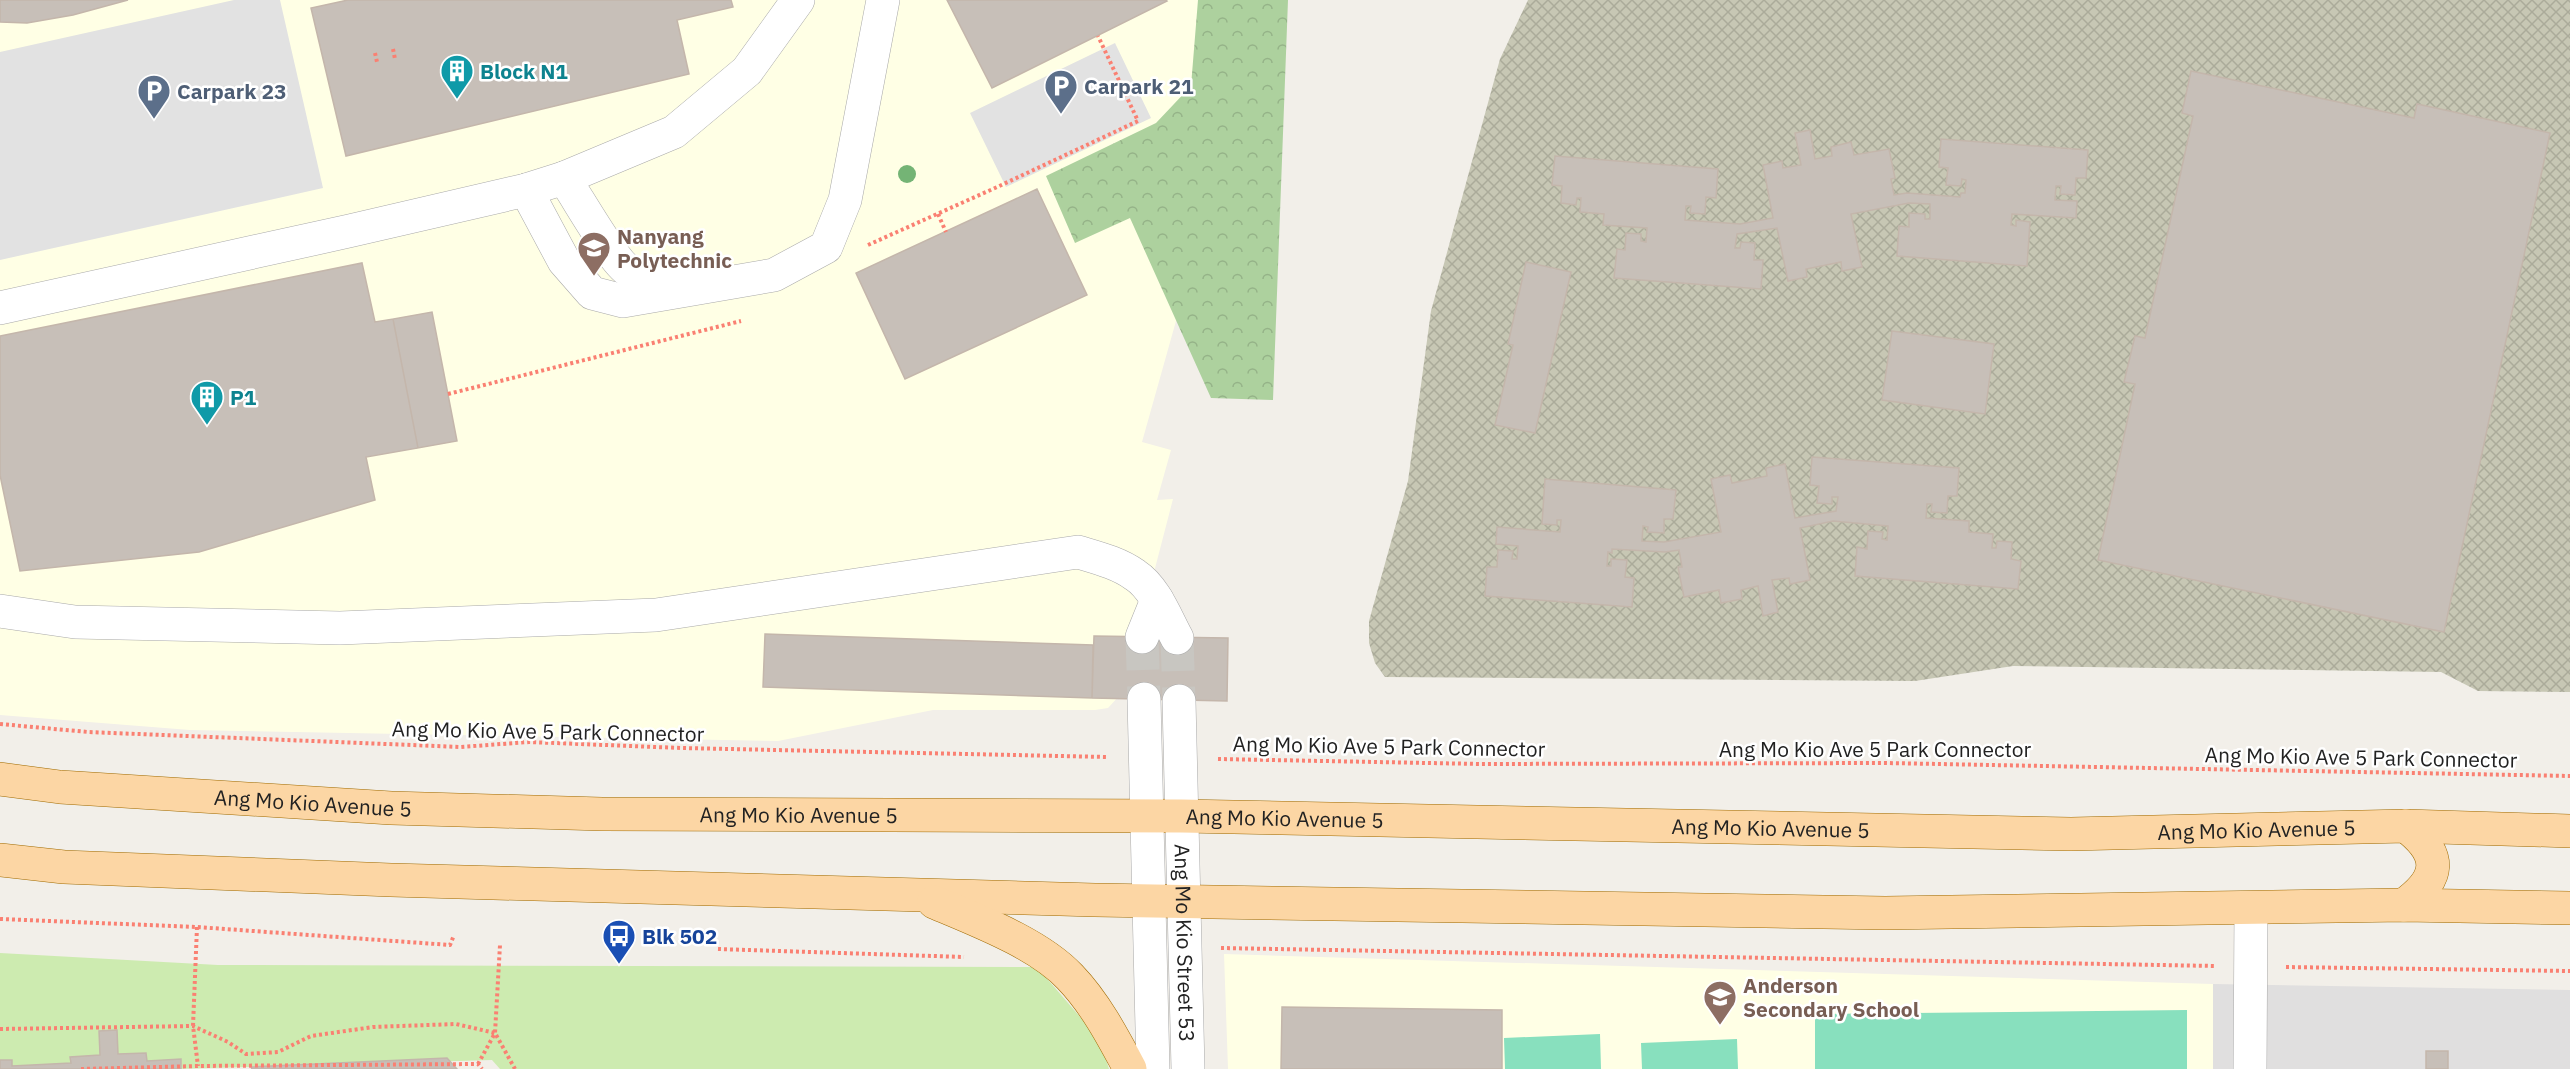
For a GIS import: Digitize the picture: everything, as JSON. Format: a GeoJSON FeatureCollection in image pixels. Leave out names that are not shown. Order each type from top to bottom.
{"type":"FeatureCollection","features":[{"type":"Feature","properties":{"kind":"main road","name":"Ang Mo Kio Avenue 5"},"geometry":{"type":"LineString","coordinates":[[0,779],[60,787],[391,808],[602,814],[1182,816],[2071,834],[2406,826],[2570,831]]}},
{"type":"Feature","properties":{"kind":"main road"},"geometry":{"type":"LineString","coordinates":[[2404,905],[2427,886],[2432,873],[2429,848],[2422,838],[2406,826]]}},
{"type":"Feature","properties":{"kind":"main road"},"geometry":{"type":"LineString","coordinates":[[0,860],[64,867],[392,880],[1148,901],[1885,913],[2404,905],[2570,908]]}},
{"type":"Feature","properties":{"kind":"main road"},"geometry":{"type":"LineString","coordinates":[[915,895],[1000,930],[1070,976],[1111,1033],[1130,1069]]}},
{"type":"Feature","properties":{"kind":"street"},"geometry":{"type":"LineString","coordinates":[[0,308],[526,190],[564,178],[674,132],[747,70],[798,0]]}},
{"type":"Feature","properties":{"kind":"street"},"geometry":{"type":"LineString","coordinates":[[526,190],[564,261],[592,293],[623,301],[774,275],[826,247],[845,200],[883,0]]}},
{"type":"Feature","properties":{"kind":"street"},"geometry":{"type":"LineString","coordinates":[[564,178],[606,245],[628,271],[657,277],[700,274],[826,247]]}},
{"type":"Feature","properties":{"kind":"street"},"geometry":{"type":"LineString","coordinates":[[0,611],[75,622],[340,628],[656,615],[1078,552],[1115,564],[1138,576],[1157,600],[1177,638]]}},
{"type":"Feature","properties":{"kind":"street"},"geometry":{"type":"LineString","coordinates":[[1142,637],[1157,600]]}},
{"type":"Feature","properties":{"kind":"street","name":"Ang Mo Kio Street 53"},"geometry":{"type":"LineString","coordinates":[[1144,701],[1153,1069]]}},
{"type":"Feature","properties":{"kind":"street","name":"Ang Mo Kio Street 53"},"geometry":{"type":"LineString","coordinates":[[1179,702],[1188,1069]]}},
{"type":"Feature","properties":{"kind":"street"},"geometry":{"type":"LineString","coordinates":[[2250,1069],[2251,908]]}},
{"type":"Feature","properties":{"kind":"path"},"geometry":{"type":"LineString","coordinates":[[865,246],[1138,121],[1098,36]]}},
{"type":"Feature","properties":{"kind":"path"},"geometry":{"type":"LineString","coordinates":[[393,49],[395,59]]}},
{"type":"Feature","properties":{"kind":"path"},"geometry":{"type":"LineString","coordinates":[[375,53],[377,62]]}},
{"type":"Feature","properties":{"kind":"path"},"geometry":{"type":"LineString","coordinates":[[938,214],[946,232]]}},
{"type":"Feature","properties":{"kind":"path"},"geometry":{"type":"LineString","coordinates":[[448,394],[745,320]]}},
{"type":"Feature","properties":{"kind":"path","name":"Ang Mo Kio Ave 5 Park Connector"},"geometry":{"type":"LineString","coordinates":[[0,724],[88,732],[461,747],[529,742],[681,748],[1097,757]]}},
{"type":"Feature","properties":{"kind":"path","name":"Ang Mo Kio Ave 5 Park Connector"},"geometry":{"type":"LineString","coordinates":[[1180,749],[1481,764],[1886,763],[2570,776]]}},
{"type":"Feature","properties":{"kind":"path"},"geometry":{"type":"LineString","coordinates":[[0,919],[197,927],[450,945],[454,935]]}},
{"type":"Feature","properties":{"kind":"path"},"geometry":{"type":"LineString","coordinates":[[197,927],[193,1026],[198,1066]]}},
{"type":"Feature","properties":{"kind":"path"},"geometry":{"type":"LineString","coordinates":[[478,1064],[495,1032],[500,945]]}},
{"type":"Feature","properties":{"kind":"path"},"geometry":{"type":"LineString","coordinates":[[1219,948],[2570,971]]}},
{"type":"Feature","properties":{"kind":"path"},"geometry":{"type":"LineString","coordinates":[[718,949],[970,957]]}},
{"type":"Feature","properties":{"kind":"path"},"geometry":{"type":"LineString","coordinates":[[0,1029],[193,1026],[228,1042],[246,1054],[278,1052],[310,1036],[373,1027],[456,1024],[495,1032]]}},
{"type":"Feature","properties":{"kind":"path"},"geometry":{"type":"LineString","coordinates":[[495,1032],[515,1069]]}},
{"type":"Feature","properties":{"kind":"path"},"geometry":{"type":"LineString","coordinates":[[81,1069],[478,1064]]}},
{"type":"Feature","properties":{"kind":"path"},"geometry":{"type":"LineString","coordinates":[[478,1064],[482,1069]]}},
{"type":"Feature","properties":{"kind":"shaded area","name":"Nanyang Polytechnic"},"geometry":{"type":"Polygon","coordinates":[[[0,0],[1236,0],[1235,111],[1142,442],[1171,450],[1157,500],[1173,499],[1125,684],[1120,695],[1108,708],[1095,710],[933,710],[778,741],[190,730],[0,715],[0,0]]]}},
{"type":"Feature","properties":{"kind":"shaded area","name":"Carpark 23"},"geometry":{"type":"Polygon","coordinates":[[[234,0],[280,0],[323,188],[0,260],[0,52],[234,0]]]}},
{"type":"Feature","properties":{"kind":"shaded area"},"geometry":{"type":"Polygon","coordinates":[[[1528,0],[2570,0],[2570,692],[2478,691],[2441,672],[2013,666],[1915,681],[1385,677],[1375,663],[1369,643],[1369,621],[1408,481],[1431,311],[1500,59],[1528,0]]]}},
{"type":"Feature","properties":{"kind":"shaded area","name":"Carpark 21"},"geometry":{"type":"Polygon","coordinates":[[[1115,43],[1151,118],[1006,187],[970,113],[1115,43]]]}},
{"type":"Feature","properties":{"kind":"shaded area","name":"Anderson Secondary School"},"geometry":{"type":"Polygon","coordinates":[[[1224,954],[2213,984],[2213,1069],[1228,1069],[1224,954]]]}},
{"type":"Feature","properties":{"kind":"shaded area"},"geometry":{"type":"Polygon","coordinates":[[[2213,984],[2570,990],[2570,1069],[2213,1069],[2213,984]]]}},
{"type":"Feature","properties":{"kind":"green space"},"geometry":{"type":"Polygon","coordinates":[[[1198,0],[1288,0],[1273,400],[1211,398],[1130,218],[1075,243],[1046,176],[1156,123],[1191,86],[1198,0]]]}},
{"type":"Feature","properties":{"kind":"green space"},"geometry":{"type":"Polygon","coordinates":[[[0,953],[218,965],[1037,967],[1100,1040],[1109,1069],[500,1069],[492,1060],[175,1069],[0,1069],[0,953]]]}},
{"type":"Feature","properties":{"kind":"green space"},"geometry":{"type":"Polygon","coordinates":[[[2187,1010],[2187,1069],[1815,1069],[1815,1014],[2187,1010]]]}},
{"type":"Feature","properties":{"kind":"green space"},"geometry":{"type":"Polygon","coordinates":[[[1600,1034],[1601,1069],[1505,1069],[1504,1038],[1600,1034]]]}},
{"type":"Feature","properties":{"kind":"green space"},"geometry":{"type":"Polygon","coordinates":[[[1737,1039],[1738,1069],[1642,1069],[1641,1043],[1737,1039]]]}},
{"type":"Feature","properties":{"kind":"building"},"geometry":{"type":"Polygon","coordinates":[[[0,0],[128,0],[73,15],[27,23],[0,22],[0,0]]]}},
{"type":"Feature","properties":{"kind":"building","name":"Block N1"},"geometry":{"type":"Polygon","coordinates":[[[348,0],[731,0],[733,7],[677,20],[689,74],[346,156],[311,8],[348,0]]]}},
{"type":"Feature","properties":{"kind":"building"},"geometry":{"type":"Polygon","coordinates":[[[947,0],[1166,0],[1167,1],[992,88],[947,0]]]}},
{"type":"Feature","properties":{"kind":"building"},"geometry":{"type":"Polygon","coordinates":[[[2191,71],[2414,118],[2417,104],[2550,133],[2444,632],[2098,560],[2135,384],[2124,382],[2135,336],[2145,338],[2193,116],[2182,113],[2191,71]]]}},
{"type":"Feature","properties":{"kind":"building"},"geometry":{"type":"Polygon","coordinates":[[[1810,130],[1815,159],[1832,156],[1831,147],[1851,142],[1854,155],[1889,149],[1895,178],[1891,179],[1894,195],[1907,193],[1960,197],[1961,193],[1965,193],[1966,180],[1962,179],[1961,186],[1946,185],[1948,168],[1939,167],[1941,139],[2088,150],[2086,178],[2076,178],[2075,195],[2060,194],[2061,186],[2056,186],[2055,200],[2077,201],[2076,218],[2012,214],[2011,225],[2016,226],[2016,220],[2030,222],[2027,266],[1897,256],[1899,226],[1909,227],[1909,213],[1925,214],[1925,219],[1930,219],[1930,204],[1909,203],[1851,214],[1862,267],[1842,271],[1841,262],[1806,269],[1807,277],[1788,281],[1777,228],[1737,234],[1735,248],[1740,248],[1741,242],[1755,243],[1754,260],[1763,260],[1761,289],[1614,278],[1617,249],[1625,250],[1626,233],[1641,234],[1641,241],[1646,242],[1647,228],[1603,225],[1604,214],[1580,212],[1581,198],[1577,198],[1576,205],[1561,203],[1562,186],[1552,185],[1555,156],[1718,169],[1716,198],[1706,197],[1705,214],[1690,213],[1691,206],[1686,206],[1685,220],[1740,224],[1773,218],[1763,165],[1782,161],[1783,168],[1801,165],[1795,133],[1810,130]]]}},
{"type":"Feature","properties":{"kind":"building"},"geometry":{"type":"Polygon","coordinates":[[[1037,189],[1087,295],[905,379],[856,273],[1037,189]]]}},
{"type":"Feature","properties":{"kind":"building"},"geometry":{"type":"Polygon","coordinates":[[[1526,262],[1571,272],[1535,433],[1495,425],[1513,345],[1508,344],[1526,262]]]}},
{"type":"Feature","properties":{"kind":"building","name":"P1"},"geometry":{"type":"Polygon","coordinates":[[[362,263],[375,322],[393,319],[418,448],[366,457],[375,500],[199,552],[20,571],[0,475],[0,336],[362,263]]]}},
{"type":"Feature","properties":{"kind":"building"},"geometry":{"type":"Polygon","coordinates":[[[432,312],[457,441],[418,448],[393,319],[432,312]]]}},
{"type":"Feature","properties":{"kind":"building"},"geometry":{"type":"Polygon","coordinates":[[[1892,331],[1994,344],[1985,414],[1882,400],[1892,331]]]}},
{"type":"Feature","properties":{"kind":"building"},"geometry":{"type":"Polygon","coordinates":[[[1812,457],[1959,468],[1957,496],[1948,496],[1947,513],[1931,512],[1932,504],[1927,504],[1926,518],[1969,521],[1969,532],[1993,534],[1992,548],[1996,548],[1997,541],[2012,542],[2011,559],[2021,561],[2018,589],[1855,576],[1857,547],[1867,549],[1868,531],[1883,532],[1882,539],[1887,540],[1888,526],[1833,521],[1800,528],[1810,580],[1790,584],[1789,578],[1772,580],[1778,612],[1763,616],[1758,586],[1741,590],[1742,599],[1721,603],[1719,590],[1684,597],[1678,567],[1682,567],[1679,550],[1665,552],[1612,549],[1612,553],[1608,552],[1607,566],[1611,566],[1611,559],[1627,560],[1625,577],[1634,578],[1632,607],[1485,596],[1487,567],[1497,567],[1498,550],[1513,551],[1512,559],[1517,559],[1518,546],[1496,544],[1497,527],[1560,532],[1561,520],[1557,520],[1557,525],[1542,524],[1545,479],[1676,490],[1673,519],[1664,519],[1664,533],[1647,532],[1648,527],[1643,526],[1642,541],[1664,542],[1721,532],[1711,479],[1730,475],[1732,483],[1767,476],[1766,468],[1785,464],[1795,518],[1836,511],[1838,497],[1832,497],[1832,504],[1817,503],[1819,486],[1810,485],[1812,457]]]}},
{"type":"Feature","properties":{"kind":"building"},"geometry":{"type":"Polygon","coordinates":[[[765,634],[1093,645],[1092,698],[763,687],[765,634]]]}},
{"type":"Feature","properties":{"kind":"building"},"geometry":{"type":"Polygon","coordinates":[[[1094,636],[1228,638],[1227,701],[1092,698],[1094,636]]]}},
{"type":"Feature","properties":{"kind":"building"},"geometry":{"type":"Polygon","coordinates":[[[1282,1007],[1502,1010],[1502,1069],[1281,1069],[1282,1007]]]}},
{"type":"Feature","properties":{"kind":"building"},"geometry":{"type":"Polygon","coordinates":[[[117,1030],[118,1054],[146,1053],[147,1061],[181,1059],[181,1069],[0,1069],[0,1060],[12,1060],[12,1066],[71,1063],[70,1057],[100,1055],[99,1031],[117,1030]]]}},
{"type":"Feature","properties":{"kind":"building"},"geometry":{"type":"Polygon","coordinates":[[[2426,1051],[2448,1051],[2448,1069],[2426,1069],[2426,1051]]]}},
{"type":"Feature","properties":{"kind":"building"},"geometry":{"type":"Polygon","coordinates":[[[447,1058],[457,1069],[252,1069],[251,1067],[447,1058]]]}},
{"type":"Feature","properties":{"kind":"tunnel"},"geometry":{"type":"LineString","coordinates":[[1142,637],[1144,699]]}},
{"type":"Feature","properties":{"kind":"tunnel"},"geometry":{"type":"LineString","coordinates":[[1177,638],[1179,701]]}},
{"type":"Feature","properties":{"kind":"place","name":"Block N1"},"geometry":{"type":"Point","coordinates":[457,100]}},
{"type":"Feature","properties":{"kind":"place","name":"Carpark 21"},"geometry":{"type":"Point","coordinates":[1061,115]}},
{"type":"Feature","properties":{"kind":"place","name":"Carpark 23"},"geometry":{"type":"Point","coordinates":[154,120]}},
{"type":"Feature","properties":{"kind":"place","name":"Nanyang Polytechnic"},"geometry":{"type":"Point","coordinates":[594,277]}},
{"type":"Feature","properties":{"kind":"place","name":"P1"},"geometry":{"type":"Point","coordinates":[207,426]}},
{"type":"Feature","properties":{"kind":"place","name":"Blk 502"},"geometry":{"type":"Point","coordinates":[619,965]}},
{"type":"Feature","properties":{"kind":"place","name":"Anderson Secondary School"},"geometry":{"type":"Point","coordinates":[1720,1026]}}]}
